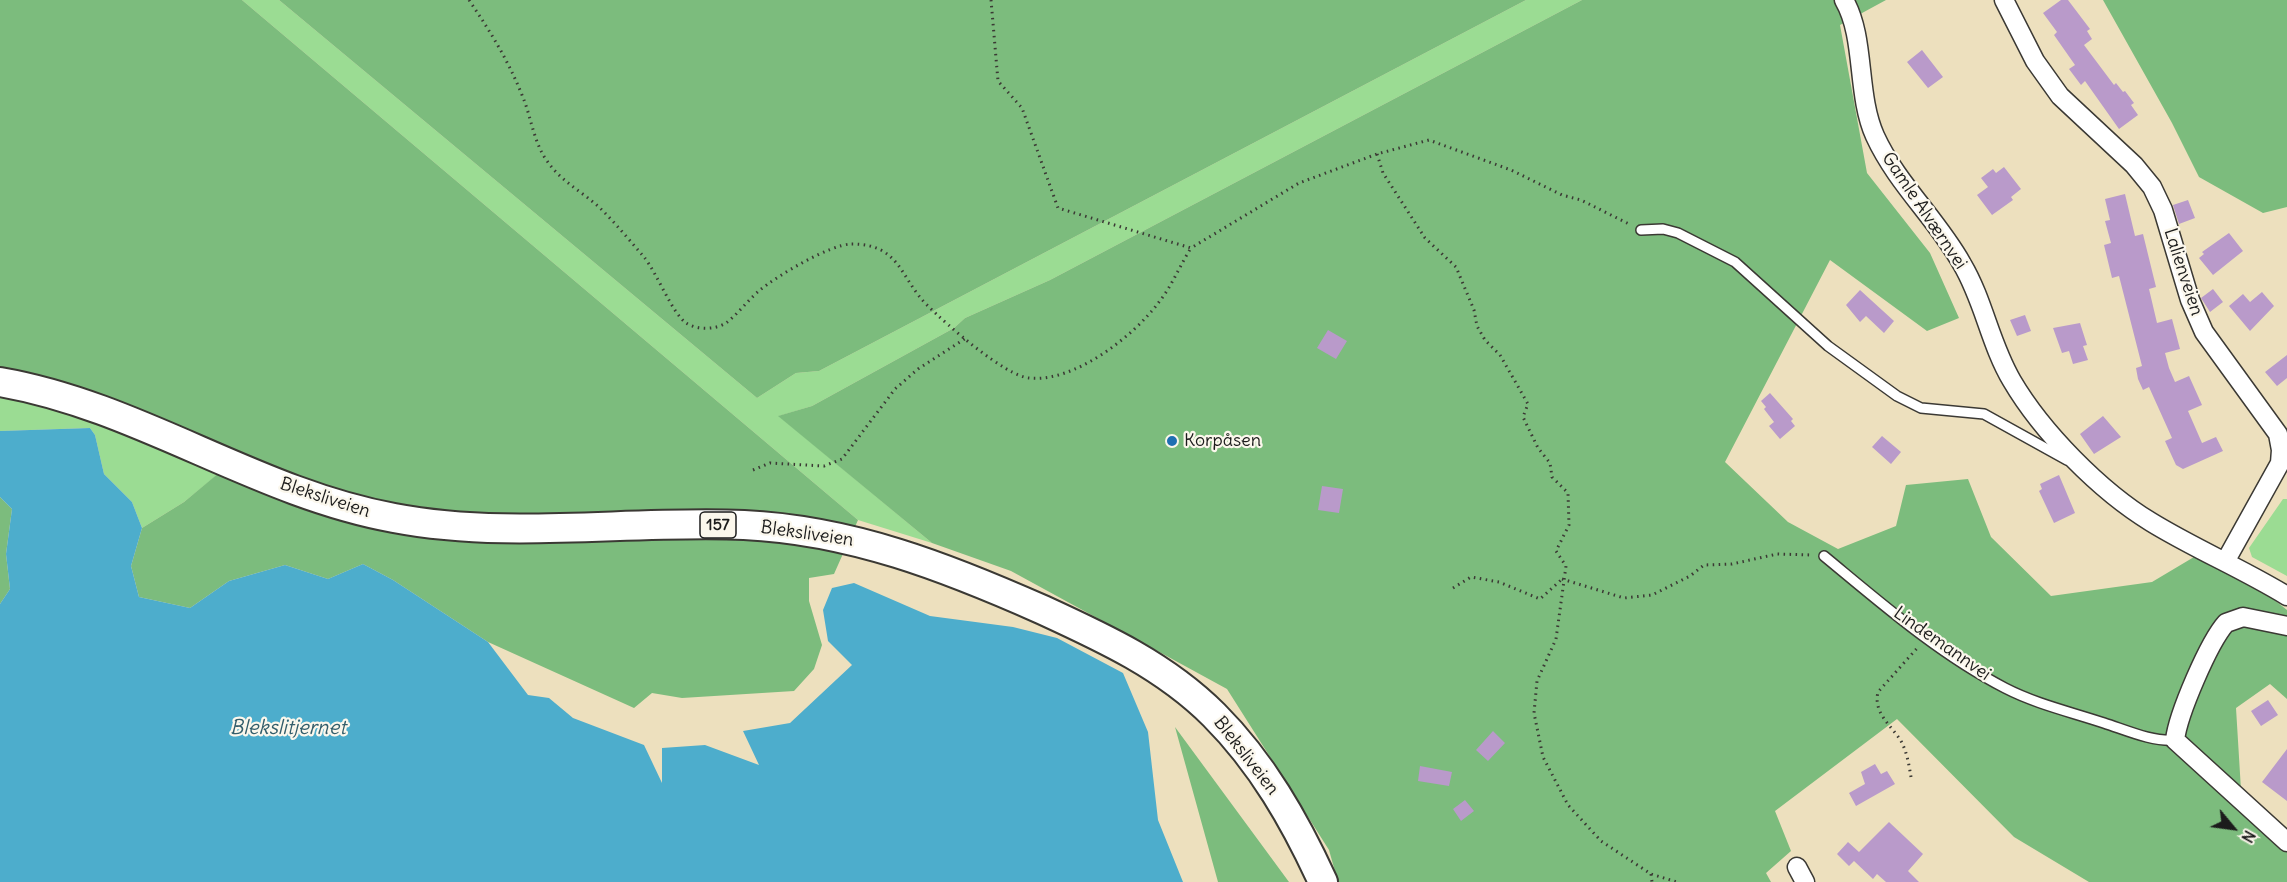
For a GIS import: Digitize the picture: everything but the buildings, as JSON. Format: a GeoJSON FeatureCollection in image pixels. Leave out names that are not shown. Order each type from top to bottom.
{"type":"FeatureCollection","features":[{"type":"Feature","properties":{"kind":"main road","name":"Bleksliveien"},"geometry":{"type":"LineString","coordinates":[[0,382],[48,391],[83,402],[296,490],[392,518],[445,526],[524,530],[702,525],[776,527],[858,540],[939,566],[1106,640],[1155,668],[1187,691],[1229,731],[1266,777],[1287,809],[1323,882]]}},
{"type":"Feature","properties":{"kind":"street","name":"Gamle Alværnvei"},"geometry":{"type":"LineString","coordinates":[[1844,0],[1851,17],[1869,120],[1882,152],[1964,266],[1980,302],[1996,348],[2015,386],[2081,467],[2150,521],[2287,596]]}},
{"type":"Feature","properties":{"kind":"street","name":"Lalienveien"},"geometry":{"type":"LineString","coordinates":[[2004,0],[2035,61],[2060,96],[2134,165],[2152,187],[2163,210],[2190,300],[2204,332],[2278,434],[2281,450],[2280,463],[2225,562]]}},
{"type":"Feature","properties":{"kind":"street"},"geometry":{"type":"LineString","coordinates":[[2287,626],[2243,617],[2226,622],[2192,685],[2176,729],[2175,740],[2287,842]]}},
{"type":"Feature","properties":{"kind":"lane","name":"Gamle Alværnvei"},"geometry":{"type":"LineString","coordinates":[[1641,230],[1663,229],[1678,233],[1735,261],[1828,346],[1897,396],[1930,410],[1984,414],[2081,467]]}},
{"type":"Feature","properties":{"kind":"lane","name":"Lindemannvei"},"geometry":{"type":"LineString","coordinates":[[1824,556],[1958,661],[2006,689],[2128,731],[2166,741],[2175,740]]}},
{"type":"Feature","properties":{"kind":"path"},"geometry":{"type":"LineString","coordinates":[[468,0],[501,48],[524,98],[532,129],[544,157],[564,182],[602,210],[646,260],[683,321],[694,328],[725,324],[759,291],[795,266],[849,243],[873,246],[896,260],[926,305],[1000,366],[1028,378],[1060,375],[1094,359],[1133,332],[1160,301],[1191,248],[1299,183],[1377,154],[1429,140],[1511,170],[1562,195],[1581,200],[1641,230]]}},
{"type":"Feature","properties":{"kind":"path"},"geometry":{"type":"LineString","coordinates":[[991,0],[998,81],[1022,108],[1058,208],[1191,248]]}},
{"type":"Feature","properties":{"kind":"path"},"geometry":{"type":"LineString","coordinates":[[1377,154],[1383,173],[1425,238],[1456,267],[1474,310],[1477,326],[1485,340],[1500,355],[1528,404],[1523,417],[1538,448],[1550,463],[1552,477],[1568,493],[1569,525],[1556,551],[1566,566],[1562,579],[1556,639],[1538,681],[1534,713],[1543,757],[1568,805],[1601,841],[1651,874],[1677,882]]}},
{"type":"Feature","properties":{"kind":"path"},"geometry":{"type":"LineString","coordinates":[[753,470],[770,462],[824,466],[842,459],[895,389],[918,369],[966,338]]}},
{"type":"Feature","properties":{"kind":"path"},"geometry":{"type":"LineString","coordinates":[[1562,579],[1624,598],[1652,595],[1690,576],[1704,565],[1732,564],[1778,554],[1824,556]]}},
{"type":"Feature","properties":{"kind":"path"},"geometry":{"type":"LineString","coordinates":[[1452,588],[1471,577],[1499,582],[1540,599],[1562,579]]}},
{"type":"Feature","properties":{"kind":"path"},"geometry":{"type":"LineString","coordinates":[[1911,777],[1902,742],[1890,729],[1876,702],[1878,692],[1927,638]]}},
{"type":"Feature","properties":{"kind":"path"},"geometry":{"type":"LineString","coordinates":[[1651,874],[1652,882]]}},
{"type":"Feature","properties":{"kind":"green space"},"geometry":{"type":"Polygon","coordinates":[[[0,0],[242,0],[858,520],[834,574],[809,578],[809,601],[822,645],[814,669],[794,691],[682,698],[652,693],[634,708],[488,642],[393,580],[363,564],[328,579],[285,565],[229,581],[190,608],[139,597],[131,566],[142,528],[184,502],[232,462],[0,373],[0,0]]]}},
{"type":"Feature","properties":{"kind":"green space"},"geometry":{"type":"Polygon","coordinates":[[[242,0],[279,0],[757,398],[796,373],[819,371],[1526,0],[1582,0],[1050,280],[965,318],[954,328],[812,406],[779,416],[932,543],[858,520],[242,0]]]}},
{"type":"Feature","properties":{"kind":"green space"},"geometry":{"type":"Polygon","coordinates":[[[279,0],[1526,0],[819,371],[796,373],[757,398],[279,0]]]}},
{"type":"Feature","properties":{"kind":"green space"},"geometry":{"type":"Polygon","coordinates":[[[1582,0],[1886,0],[1840,25],[1867,173],[1930,253],[1959,318],[1927,331],[1830,260],[1725,462],[1788,522],[1838,549],[1896,526],[1906,485],[1968,479],[1991,537],[2051,596],[2152,582],[2194,557],[2267,594],[2287,610],[2287,699],[2270,684],[2236,708],[2241,790],[2287,847],[2287,882],[2089,882],[2014,837],[1897,719],[1775,811],[1791,851],[1766,873],[1771,882],[1338,882],[1329,850],[1227,689],[1011,571],[932,543],[778,416],[812,406],[954,328],[965,318],[1050,280],[1582,0]]]}},
{"type":"Feature","properties":{"kind":"green space"},"geometry":{"type":"Polygon","coordinates":[[[2103,0],[2287,0],[2287,207],[2263,213],[2199,177],[2172,123],[2103,0]]]}},
{"type":"Feature","properties":{"kind":"green space"},"geometry":{"type":"Polygon","coordinates":[[[0,373],[233,462],[184,502],[142,528],[132,502],[104,474],[95,435],[90,428],[0,431],[0,373]]]}},
{"type":"Feature","properties":{"kind":"green space"},"geometry":{"type":"Polygon","coordinates":[[[0,497],[12,509],[6,554],[10,589],[0,604],[0,497]]]}},
{"type":"Feature","properties":{"kind":"green space"},"geometry":{"type":"Polygon","coordinates":[[[2283,499],[2287,499],[2287,576],[2252,557],[2249,548],[2283,499]]]}},
{"type":"Feature","properties":{"kind":"green space"},"geometry":{"type":"Polygon","coordinates":[[[1175,727],[1289,882],[1218,882],[1175,727]]]}},
{"type":"Feature","properties":{"kind":"water","name":"Blekslitjernet"},"geometry":{"type":"Polygon","coordinates":[[[90,428],[95,435],[104,474],[132,502],[142,528],[131,566],[139,597],[190,608],[229,581],[285,565],[328,579],[363,564],[393,580],[488,642],[528,695],[549,698],[573,718],[644,745],[662,783],[662,748],[705,745],[759,765],[743,731],[790,723],[852,665],[828,641],[823,610],[832,588],[854,583],[930,616],[1013,627],[1057,638],[1123,673],[1148,732],[1158,820],[1183,882],[0,882],[0,604],[10,589],[6,554],[12,509],[0,497],[0,431],[90,428]]]}},
{"type":"Feature","properties":{"kind":"place","name":"Korpåsen"},"geometry":{"type":"Point","coordinates":[1172,441]}}]}
